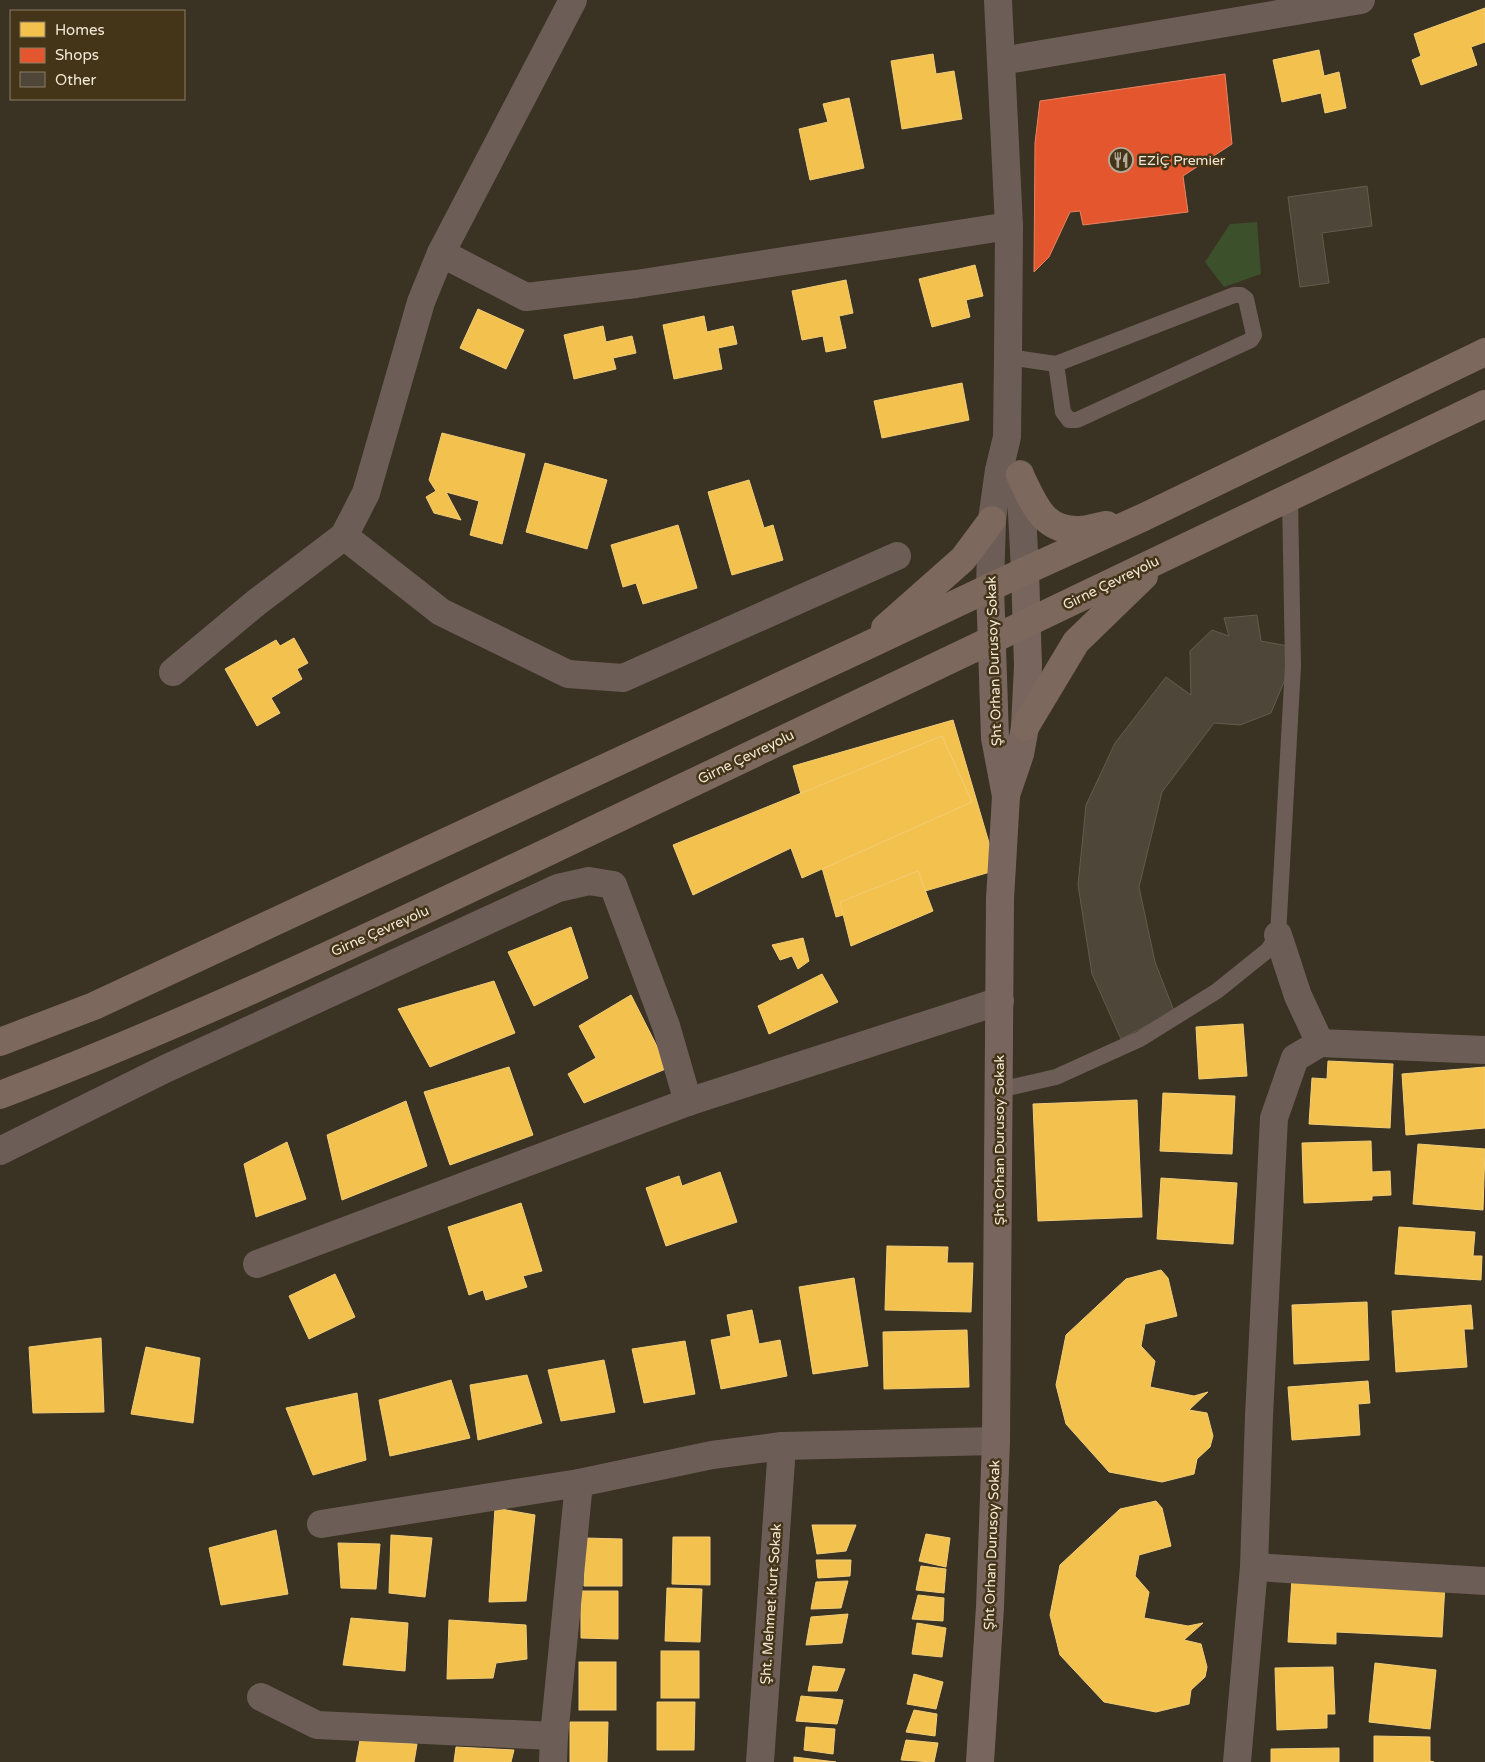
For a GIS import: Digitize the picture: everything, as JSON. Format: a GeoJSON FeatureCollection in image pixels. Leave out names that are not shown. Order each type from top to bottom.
{"type":"FeatureCollection","features":[{"type":"Feature","properties":{"kind":"highway"},"geometry":{"type":"LineString","coordinates":[[0,1042],[94,1006],[990,587],[1144,517],[1485,352]]}},
{"type":"Feature","properties":{"kind":"highway","name":"Girne Çevreyolu"},"geometry":{"type":"LineString","coordinates":[[0,1095],[66,1070],[264,984],[449,900],[1485,404]]}},
{"type":"Feature","properties":{"kind":"highway"},"geometry":{"type":"LineString","coordinates":[[1020,475],[1039,510],[1048,522],[1057,527],[1080,530],[1144,517]]}},
{"type":"Feature","properties":{"kind":"highway"},"geometry":{"type":"LineString","coordinates":[[864,647],[963,559],[992,520]]}},
{"type":"Feature","properties":{"kind":"highway"},"geometry":{"type":"LineString","coordinates":[[1025,726],[1076,642],[1164,558]]}},
{"type":"Feature","properties":{"kind":"street"},"geometry":{"type":"LineString","coordinates":[[173,672],[257,602],[344,536],[366,493],[421,302],[441,253],[573,0]]}},
{"type":"Feature","properties":{"kind":"street"},"geometry":{"type":"LineString","coordinates":[[998,0],[1009,226],[1007,437],[1020,475],[1028,666],[1025,726],[1020,754],[1006,796]]}},
{"type":"Feature","properties":{"kind":"street"},"geometry":{"type":"LineString","coordinates":[[1001,61],[1361,0]]}},
{"type":"Feature","properties":{"kind":"street"},"geometry":{"type":"LineString","coordinates":[[441,253],[526,297],[636,284],[1009,226]]}},
{"type":"Feature","properties":{"kind":"street","name":"Şht Orhan Durusoy Sokak"},"geometry":{"type":"LineString","coordinates":[[980,1762],[990,1607],[996,1442],[1000,899],[1006,796],[995,738],[990,587],[992,520],[999,470],[1007,437]]}},
{"type":"Feature","properties":{"kind":"street"},"geometry":{"type":"LineString","coordinates":[[344,536],[441,612],[568,674],[623,678],[897,556]]}},
{"type":"Feature","properties":{"kind":"street"},"geometry":{"type":"LineString","coordinates":[[0,1151],[165,1069],[522,904],[558,888],[589,881],[613,886],[666,1026],[688,1102]]}},
{"type":"Feature","properties":{"kind":"street"},"geometry":{"type":"LineString","coordinates":[[1278,935],[1298,996],[1320,1044]]}},
{"type":"Feature","properties":{"kind":"street"},"geometry":{"type":"LineString","coordinates":[[257,1264],[688,1102],[1000,1000]]}},
{"type":"Feature","properties":{"kind":"street"},"geometry":{"type":"LineString","coordinates":[[1237,1762],[1254,1567],[1259,1416],[1274,1118],[1295,1058],[1320,1044],[1485,1050]]}},
{"type":"Feature","properties":{"kind":"street"},"geometry":{"type":"LineString","coordinates":[[321,1524],[580,1483],[712,1455],[782,1446],[996,1442]]}},
{"type":"Feature","properties":{"kind":"street","name":"Şht. Mehmet Kurt Sokak"},"geometry":{"type":"LineString","coordinates":[[760,1762],[782,1446]]}},
{"type":"Feature","properties":{"kind":"street"},"geometry":{"type":"LineString","coordinates":[[261,1697],[317,1725],[553,1749],[580,1483]]}},
{"type":"Feature","properties":{"kind":"street"},"geometry":{"type":"LineString","coordinates":[[1254,1567],[1485,1581]]}},
{"type":"Feature","properties":{"kind":"lane"},"geometry":{"type":"LineString","coordinates":[[1008,357],[1056,364],[1234,295],[1241,295],[1246,299],[1254,335],[1251,340],[1078,420],[1069,420],[1063,412],[1056,364]]}},
{"type":"Feature","properties":{"kind":"lane"},"geometry":{"type":"LineString","coordinates":[[999,1090],[1056,1077],[1140,1039],[1223,987],[1268,950],[1278,935],[1293,666],[1290,498]]}},
{"type":"Feature","properties":{"kind":"green space"},"geometry":{"type":"Polygon","coordinates":[[[1257,222],[1261,274],[1224,287],[1205,262],[1230,224],[1257,222]]]}},
{"type":"Feature","properties":{"kind":"building: Homes"},"geometry":{"type":"Polygon","coordinates":[[[1485,8],[1485,42],[1471,47],[1477,65],[1421,85],[1412,60],[1421,56],[1414,34],[1485,8]]]}},
{"type":"Feature","properties":{"kind":"building: Homes"},"geometry":{"type":"Polygon","coordinates":[[[1319,50],[1324,76],[1339,72],[1346,108],[1325,113],[1321,93],[1282,102],[1273,60],[1319,50]]]}},
{"type":"Feature","properties":{"kind":"building: Homes"},"geometry":{"type":"Polygon","coordinates":[[[933,54],[936,74],[954,71],[962,119],[902,129],[891,61],[933,54]]]}},
{"type":"Feature","properties":{"kind":"building: Homes"},"geometry":{"type":"Polygon","coordinates":[[[849,98],[864,168],[810,180],[799,129],[828,122],[823,104],[849,98]]]}},
{"type":"Feature","properties":{"kind":"building: Homes"},"geometry":{"type":"Polygon","coordinates":[[[975,265],[983,296],[966,300],[970,317],[932,327],[919,279],[975,265]]]}},
{"type":"Feature","properties":{"kind":"building: Homes"},"geometry":{"type":"Polygon","coordinates":[[[846,280],[853,313],[839,316],[846,348],[826,352],[823,336],[802,340],[792,291],[846,280]]]}},
{"type":"Feature","properties":{"kind":"building: Homes"},"geometry":{"type":"Polygon","coordinates":[[[478,309],[524,330],[506,369],[460,348],[478,309]]]}},
{"type":"Feature","properties":{"kind":"building: Homes"},"geometry":{"type":"Polygon","coordinates":[[[704,316],[707,332],[733,326],[737,344],[718,348],[722,369],[674,379],[663,325],[704,316]]]}},
{"type":"Feature","properties":{"kind":"building: Homes"},"geometry":{"type":"Polygon","coordinates":[[[603,326],[606,342],[632,336],[636,353],[613,358],[616,369],[574,379],[564,335],[603,326]]]}},
{"type":"Feature","properties":{"kind":"building: Homes"},"geometry":{"type":"Polygon","coordinates":[[[962,383],[969,420],[882,438],[874,401],[962,383]]]}},
{"type":"Feature","properties":{"kind":"building: Homes"},"geometry":{"type":"Polygon","coordinates":[[[442,433],[525,454],[502,544],[470,535],[479,501],[446,492],[461,520],[434,513],[426,497],[436,491],[429,480],[442,433]]]}},
{"type":"Feature","properties":{"kind":"building: Homes"},"geometry":{"type":"Polygon","coordinates":[[[545,463],[607,480],[587,549],[526,532],[545,463]]]}},
{"type":"Feature","properties":{"kind":"building: Homes"},"geometry":{"type":"Polygon","coordinates":[[[749,480],[764,528],[773,525],[783,560],[732,575],[708,492],[749,480]]]}},
{"type":"Feature","properties":{"kind":"building: Homes"},"geometry":{"type":"Polygon","coordinates":[[[678,525],[697,588],[643,604],[636,583],[623,587],[611,545],[678,525]]]}},
{"type":"Feature","properties":{"kind":"building: Homes"},"geometry":{"type":"Polygon","coordinates":[[[294,638],[308,663],[297,669],[302,679],[271,698],[280,713],[257,726],[225,669],[276,640],[280,646],[294,638]]]}},
{"type":"Feature","properties":{"kind":"building: Homes"},"geometry":{"type":"Polygon","coordinates":[[[953,720],[997,870],[836,917],[793,766],[953,720]]]}},
{"type":"Feature","properties":{"kind":"building: Homes"},"geometry":{"type":"Polygon","coordinates":[[[942,736],[972,802],[802,878],[791,848],[693,895],[673,845],[942,736]]]}},
{"type":"Feature","properties":{"kind":"building: Homes"},"geometry":{"type":"Polygon","coordinates":[[[918,871],[933,911],[851,946],[840,902],[918,871]]]}},
{"type":"Feature","properties":{"kind":"building: Homes"},"geometry":{"type":"Polygon","coordinates":[[[571,927],[588,978],[534,1006],[508,952],[571,927]]]}},
{"type":"Feature","properties":{"kind":"building: Homes"},"geometry":{"type":"Polygon","coordinates":[[[803,938],[809,961],[798,969],[792,956],[780,960],[772,945],[803,938]]]}},
{"type":"Feature","properties":{"kind":"building: Homes"},"geometry":{"type":"Polygon","coordinates":[[[822,974],[838,1002],[769,1034],[758,1006],[822,974]]]}},
{"type":"Feature","properties":{"kind":"building: Homes"},"geometry":{"type":"Polygon","coordinates":[[[494,981],[515,1033],[430,1067],[398,1009],[494,981]]]}},
{"type":"Feature","properties":{"kind":"building: Homes"},"geometry":{"type":"Polygon","coordinates":[[[631,995],[668,1068],[584,1103],[568,1074],[596,1058],[579,1026],[631,995]]]}},
{"type":"Feature","properties":{"kind":"building: Homes"},"geometry":{"type":"Polygon","coordinates":[[[1243,1024],[1247,1076],[1199,1079],[1196,1027],[1243,1024]]]}},
{"type":"Feature","properties":{"kind":"building: Homes"},"geometry":{"type":"Polygon","coordinates":[[[1328,1061],[1393,1064],[1390,1128],[1309,1124],[1312,1078],[1327,1079],[1328,1061]]]}},
{"type":"Feature","properties":{"kind":"building: Homes"},"geometry":{"type":"Polygon","coordinates":[[[509,1067],[533,1135],[450,1165],[424,1092],[509,1067]]]}},
{"type":"Feature","properties":{"kind":"building: Homes"},"geometry":{"type":"Polygon","coordinates":[[[1485,1067],[1485,1128],[1406,1135],[1402,1074],[1485,1067]]]}},
{"type":"Feature","properties":{"kind":"building: Homes"},"geometry":{"type":"Polygon","coordinates":[[[1163,1093],[1235,1096],[1232,1154],[1160,1151],[1163,1093]]]}},
{"type":"Feature","properties":{"kind":"building: Homes"},"geometry":{"type":"Polygon","coordinates":[[[1137,1100],[1142,1217],[1038,1221],[1033,1104],[1137,1100]]]}},
{"type":"Feature","properties":{"kind":"building: Homes"},"geometry":{"type":"Polygon","coordinates":[[[406,1101],[427,1166],[342,1200],[327,1135],[406,1101]]]}},
{"type":"Feature","properties":{"kind":"building: Homes"},"geometry":{"type":"Polygon","coordinates":[[[1371,1141],[1372,1172],[1390,1171],[1391,1195],[1372,1196],[1372,1200],[1304,1203],[1302,1143],[1371,1141]]]}},
{"type":"Feature","properties":{"kind":"building: Homes"},"geometry":{"type":"Polygon","coordinates":[[[287,1142],[306,1199],[256,1217],[244,1164],[287,1142]]]}},
{"type":"Feature","properties":{"kind":"building: Homes"},"geometry":{"type":"Polygon","coordinates":[[[1418,1144],[1485,1149],[1483,1210],[1413,1204],[1418,1144]]]}},
{"type":"Feature","properties":{"kind":"building: Homes"},"geometry":{"type":"Polygon","coordinates":[[[720,1172],[737,1222],[666,1246],[646,1188],[679,1176],[682,1186],[720,1172]]]}},
{"type":"Feature","properties":{"kind":"building: Homes"},"geometry":{"type":"Polygon","coordinates":[[[1161,1178],[1237,1183],[1233,1244],[1157,1239],[1161,1178]]]}},
{"type":"Feature","properties":{"kind":"building: Homes"},"geometry":{"type":"Polygon","coordinates":[[[521,1203],[542,1271],[523,1276],[527,1287],[486,1300],[483,1290],[469,1295],[448,1227],[521,1203]]]}},
{"type":"Feature","properties":{"kind":"building: Homes"},"geometry":{"type":"Polygon","coordinates":[[[1399,1227],[1475,1232],[1473,1256],[1482,1256],[1481,1280],[1395,1274],[1399,1227]]]}},
{"type":"Feature","properties":{"kind":"building: Homes"},"geometry":{"type":"Polygon","coordinates":[[[887,1246],[948,1247],[947,1263],[973,1263],[971,1312],[885,1310],[887,1246]]]}},
{"type":"Feature","properties":{"kind":"building: Homes"},"geometry":{"type":"Polygon","coordinates":[[[1161,1270],[1168,1278],[1177,1316],[1145,1324],[1141,1346],[1155,1361],[1150,1387],[1194,1396],[1208,1392],[1189,1410],[1207,1413],[1213,1436],[1210,1447],[1197,1459],[1194,1474],[1162,1482],[1109,1472],[1066,1424],[1056,1385],[1066,1335],[1126,1279],[1161,1270]]]}},
{"type":"Feature","properties":{"kind":"building: Homes"},"geometry":{"type":"Polygon","coordinates":[[[335,1274],[355,1317],[309,1339],[289,1296],[335,1274]]]}},
{"type":"Feature","properties":{"kind":"building: Homes"},"geometry":{"type":"Polygon","coordinates":[[[854,1278],[868,1366],[813,1374],[799,1287],[854,1278]]]}},
{"type":"Feature","properties":{"kind":"building: Homes"},"geometry":{"type":"Polygon","coordinates":[[[1367,1302],[1369,1360],[1294,1364],[1292,1305],[1367,1302]]]}},
{"type":"Feature","properties":{"kind":"building: Homes"},"geometry":{"type":"Polygon","coordinates":[[[1471,1305],[1473,1329],[1464,1329],[1467,1367],[1396,1372],[1392,1311],[1471,1305]]]}},
{"type":"Feature","properties":{"kind":"building: Homes"},"geometry":{"type":"Polygon","coordinates":[[[752,1310],[759,1344],[780,1340],[787,1376],[721,1389],[711,1340],[731,1336],[727,1315],[752,1310]]]}},
{"type":"Feature","properties":{"kind":"building: Homes"},"geometry":{"type":"Polygon","coordinates":[[[967,1330],[969,1387],[884,1389],[883,1332],[967,1330]]]}},
{"type":"Feature","properties":{"kind":"building: Homes"},"geometry":{"type":"Polygon","coordinates":[[[101,1338],[104,1412],[33,1413],[29,1347],[101,1338]]]}},
{"type":"Feature","properties":{"kind":"building: Homes"},"geometry":{"type":"Polygon","coordinates":[[[685,1341],[695,1394],[644,1403],[632,1349],[685,1341]]]}},
{"type":"Feature","properties":{"kind":"building: Homes"},"geometry":{"type":"Polygon","coordinates":[[[146,1347],[200,1358],[193,1423],[131,1414],[146,1347]]]}},
{"type":"Feature","properties":{"kind":"building: Homes"},"geometry":{"type":"Polygon","coordinates":[[[604,1360],[615,1412],[561,1421],[548,1370],[604,1360]]]}},
{"type":"Feature","properties":{"kind":"building: Homes"},"geometry":{"type":"Polygon","coordinates":[[[527,1375],[542,1423],[478,1440],[470,1385],[527,1375]]]}},
{"type":"Feature","properties":{"kind":"building: Homes"},"geometry":{"type":"Polygon","coordinates":[[[451,1380],[470,1438],[390,1456],[379,1400],[451,1380]]]}},
{"type":"Feature","properties":{"kind":"building: Homes"},"geometry":{"type":"Polygon","coordinates":[[[1368,1381],[1370,1403],[1358,1404],[1360,1435],[1292,1440],[1288,1387],[1368,1381]]]}},
{"type":"Feature","properties":{"kind":"building: Homes"},"geometry":{"type":"Polygon","coordinates":[[[357,1393],[366,1460],[313,1475],[286,1408],[357,1393]]]}},
{"type":"Feature","properties":{"kind":"building: Homes"},"geometry":{"type":"Polygon","coordinates":[[[1156,1501],[1162,1508],[1171,1546],[1139,1555],[1135,1576],[1149,1592],[1144,1618],[1188,1626],[1203,1623],[1184,1640],[1201,1644],[1207,1667],[1205,1677],[1191,1690],[1189,1704],[1156,1712],[1104,1702],[1060,1655],[1050,1615],[1060,1565],[1120,1509],[1156,1501]]]}},
{"type":"Feature","properties":{"kind":"building: Homes"},"geometry":{"type":"Polygon","coordinates":[[[495,1508],[535,1515],[526,1601],[489,1602],[495,1508]]]}},
{"type":"Feature","properties":{"kind":"building: Homes"},"geometry":{"type":"Polygon","coordinates":[[[812,1525],[856,1525],[846,1551],[817,1554],[812,1525]]]}},
{"type":"Feature","properties":{"kind":"building: Homes"},"geometry":{"type":"Polygon","coordinates":[[[276,1530],[288,1594],[221,1605],[209,1548],[276,1530]]]}},
{"type":"Feature","properties":{"kind":"building: Homes"},"geometry":{"type":"Polygon","coordinates":[[[926,1534],[950,1538],[946,1567],[919,1561],[926,1534]]]}},
{"type":"Feature","properties":{"kind":"building: Homes"},"geometry":{"type":"Polygon","coordinates":[[[391,1535],[432,1538],[425,1597],[389,1593],[391,1535]]]}},
{"type":"Feature","properties":{"kind":"building: Homes"},"geometry":{"type":"Polygon","coordinates":[[[673,1537],[710,1537],[710,1585],[672,1584],[673,1537]]]}},
{"type":"Feature","properties":{"kind":"building: Homes"},"geometry":{"type":"Polygon","coordinates":[[[585,1538],[622,1539],[622,1586],[584,1586],[585,1538]]]}},
{"type":"Feature","properties":{"kind":"building: Homes"},"geometry":{"type":"Polygon","coordinates":[[[338,1543],[380,1544],[376,1589],[341,1588],[338,1543]]]}},
{"type":"Feature","properties":{"kind":"building: Homes"},"geometry":{"type":"Polygon","coordinates":[[[816,1560],[851,1560],[850,1576],[818,1578],[816,1560]]]}},
{"type":"Feature","properties":{"kind":"building: Homes"},"geometry":{"type":"Polygon","coordinates":[[[921,1566],[946,1569],[944,1593],[916,1590],[921,1566]]]}},
{"type":"Feature","properties":{"kind":"building: Homes"},"geometry":{"type":"Polygon","coordinates":[[[1292,1578],[1445,1584],[1442,1637],[1336,1632],[1336,1644],[1288,1642],[1292,1578]]]}},
{"type":"Feature","properties":{"kind":"building: Homes"},"geometry":{"type":"Polygon","coordinates":[[[848,1581],[841,1608],[811,1609],[816,1582],[848,1581]]]}},
{"type":"Feature","properties":{"kind":"building: Homes"},"geometry":{"type":"Polygon","coordinates":[[[667,1588],[702,1589],[700,1642],[665,1641],[667,1588]]]}},
{"type":"Feature","properties":{"kind":"building: Homes"},"geometry":{"type":"Polygon","coordinates":[[[581,1591],[618,1591],[618,1639],[581,1638],[581,1591]]]}},
{"type":"Feature","properties":{"kind":"building: Homes"},"geometry":{"type":"Polygon","coordinates":[[[918,1595],[944,1598],[943,1621],[912,1619],[918,1595]]]}},
{"type":"Feature","properties":{"kind":"building: Homes"},"geometry":{"type":"Polygon","coordinates":[[[848,1614],[842,1643],[806,1645],[811,1617],[848,1614]]]}},
{"type":"Feature","properties":{"kind":"building: Homes"},"geometry":{"type":"Polygon","coordinates":[[[351,1618],[408,1623],[405,1671],[343,1665],[351,1618]]]}},
{"type":"Feature","properties":{"kind":"building: Homes"},"geometry":{"type":"Polygon","coordinates":[[[449,1620],[526,1625],[527,1659],[496,1663],[493,1678],[447,1679],[449,1620]]]}},
{"type":"Feature","properties":{"kind":"building: Homes"},"geometry":{"type":"Polygon","coordinates":[[[917,1623],[946,1628],[942,1657],[912,1654],[917,1623]]]}},
{"type":"Feature","properties":{"kind":"building: Homes"},"geometry":{"type":"Polygon","coordinates":[[[661,1651],[699,1651],[699,1698],[661,1698],[661,1651]]]}},
{"type":"Feature","properties":{"kind":"building: Homes"},"geometry":{"type":"Polygon","coordinates":[[[579,1662],[616,1662],[616,1710],[579,1710],[579,1662]]]}},
{"type":"Feature","properties":{"kind":"building: Homes"},"geometry":{"type":"Polygon","coordinates":[[[1375,1663],[1436,1670],[1430,1729],[1369,1722],[1375,1663]]]}},
{"type":"Feature","properties":{"kind":"building: Homes"},"geometry":{"type":"Polygon","coordinates":[[[813,1666],[845,1669],[837,1691],[808,1691],[813,1666]]]}},
{"type":"Feature","properties":{"kind":"building: Homes"},"geometry":{"type":"Polygon","coordinates":[[[1333,1667],[1335,1714],[1327,1714],[1327,1728],[1277,1730],[1275,1668],[1333,1667]]]}},
{"type":"Feature","properties":{"kind":"building: Homes"},"geometry":{"type":"Polygon","coordinates":[[[914,1674],[943,1682],[936,1709],[907,1704],[914,1674]]]}},
{"type":"Feature","properties":{"kind":"building: Homes"},"geometry":{"type":"Polygon","coordinates":[[[801,1696],[843,1700],[837,1724],[796,1721],[801,1696]]]}},
{"type":"Feature","properties":{"kind":"building: Homes"},"geometry":{"type":"Polygon","coordinates":[[[657,1702],[695,1702],[694,1750],[657,1750],[657,1702]]]}},
{"type":"Feature","properties":{"kind":"building: Homes"},"geometry":{"type":"Polygon","coordinates":[[[914,1710],[937,1714],[935,1736],[906,1732],[914,1710]]]}},
{"type":"Feature","properties":{"kind":"building: Homes"},"geometry":{"type":"Polygon","coordinates":[[[570,1722],[608,1722],[607,1762],[570,1762],[570,1722]]]}},
{"type":"Feature","properties":{"kind":"building: Homes"},"geometry":{"type":"Polygon","coordinates":[[[806,1727],[835,1729],[833,1754],[804,1750],[806,1727]]]}},
{"type":"Feature","properties":{"kind":"building: Homes"},"geometry":{"type":"Polygon","coordinates":[[[1374,1736],[1430,1737],[1430,1761],[1434,1762],[1374,1762],[1374,1736]]]}},
{"type":"Feature","properties":{"kind":"building: Homes"},"geometry":{"type":"Polygon","coordinates":[[[360,1740],[417,1744],[414,1762],[356,1762],[360,1740]]]}},
{"type":"Feature","properties":{"kind":"building: Homes"},"geometry":{"type":"Polygon","coordinates":[[[906,1740],[938,1743],[934,1762],[901,1760],[906,1740]]]}},
{"type":"Feature","properties":{"kind":"building: Homes"},"geometry":{"type":"Polygon","coordinates":[[[456,1747],[514,1750],[511,1762],[454,1762],[456,1747]]]}},
{"type":"Feature","properties":{"kind":"building: Homes"},"geometry":{"type":"Polygon","coordinates":[[[1339,1748],[1339,1762],[1271,1762],[1271,1749],[1339,1748]]]}},
{"type":"Feature","properties":{"kind":"building: Homes"},"geometry":{"type":"Polygon","coordinates":[[[794,1757],[836,1762],[794,1762],[794,1757]]]}},
{"type":"Feature","properties":{"kind":"building: Shops","name":"EZİÇ Premier"},"geometry":{"type":"Polygon","coordinates":[[[1225,74],[1232,144],[1183,176],[1188,212],[1083,225],[1080,211],[1070,212],[1049,257],[1034,272],[1035,143],[1040,101],[1225,74]]]}},
{"type":"Feature","properties":{"kind":"building: Other"},"geometry":{"type":"Polygon","coordinates":[[[1367,186],[1372,226],[1322,233],[1329,283],[1300,287],[1288,197],[1367,186]]]}},
{"type":"Feature","properties":{"kind":"building: Other"},"geometry":{"type":"Polygon","coordinates":[[[1257,615],[1261,641],[1288,646],[1286,677],[1271,713],[1240,725],[1214,723],[1162,792],[1139,887],[1155,962],[1174,1011],[1121,1039],[1092,974],[1078,885],[1086,805],[1115,743],[1166,677],[1191,695],[1190,651],[1212,630],[1229,636],[1224,618],[1257,615]]]}},
{"type":"Feature","properties":{"kind":"place","name":"EZİÇ Premier"},"geometry":{"type":"Point","coordinates":[1121,160]}}]}
